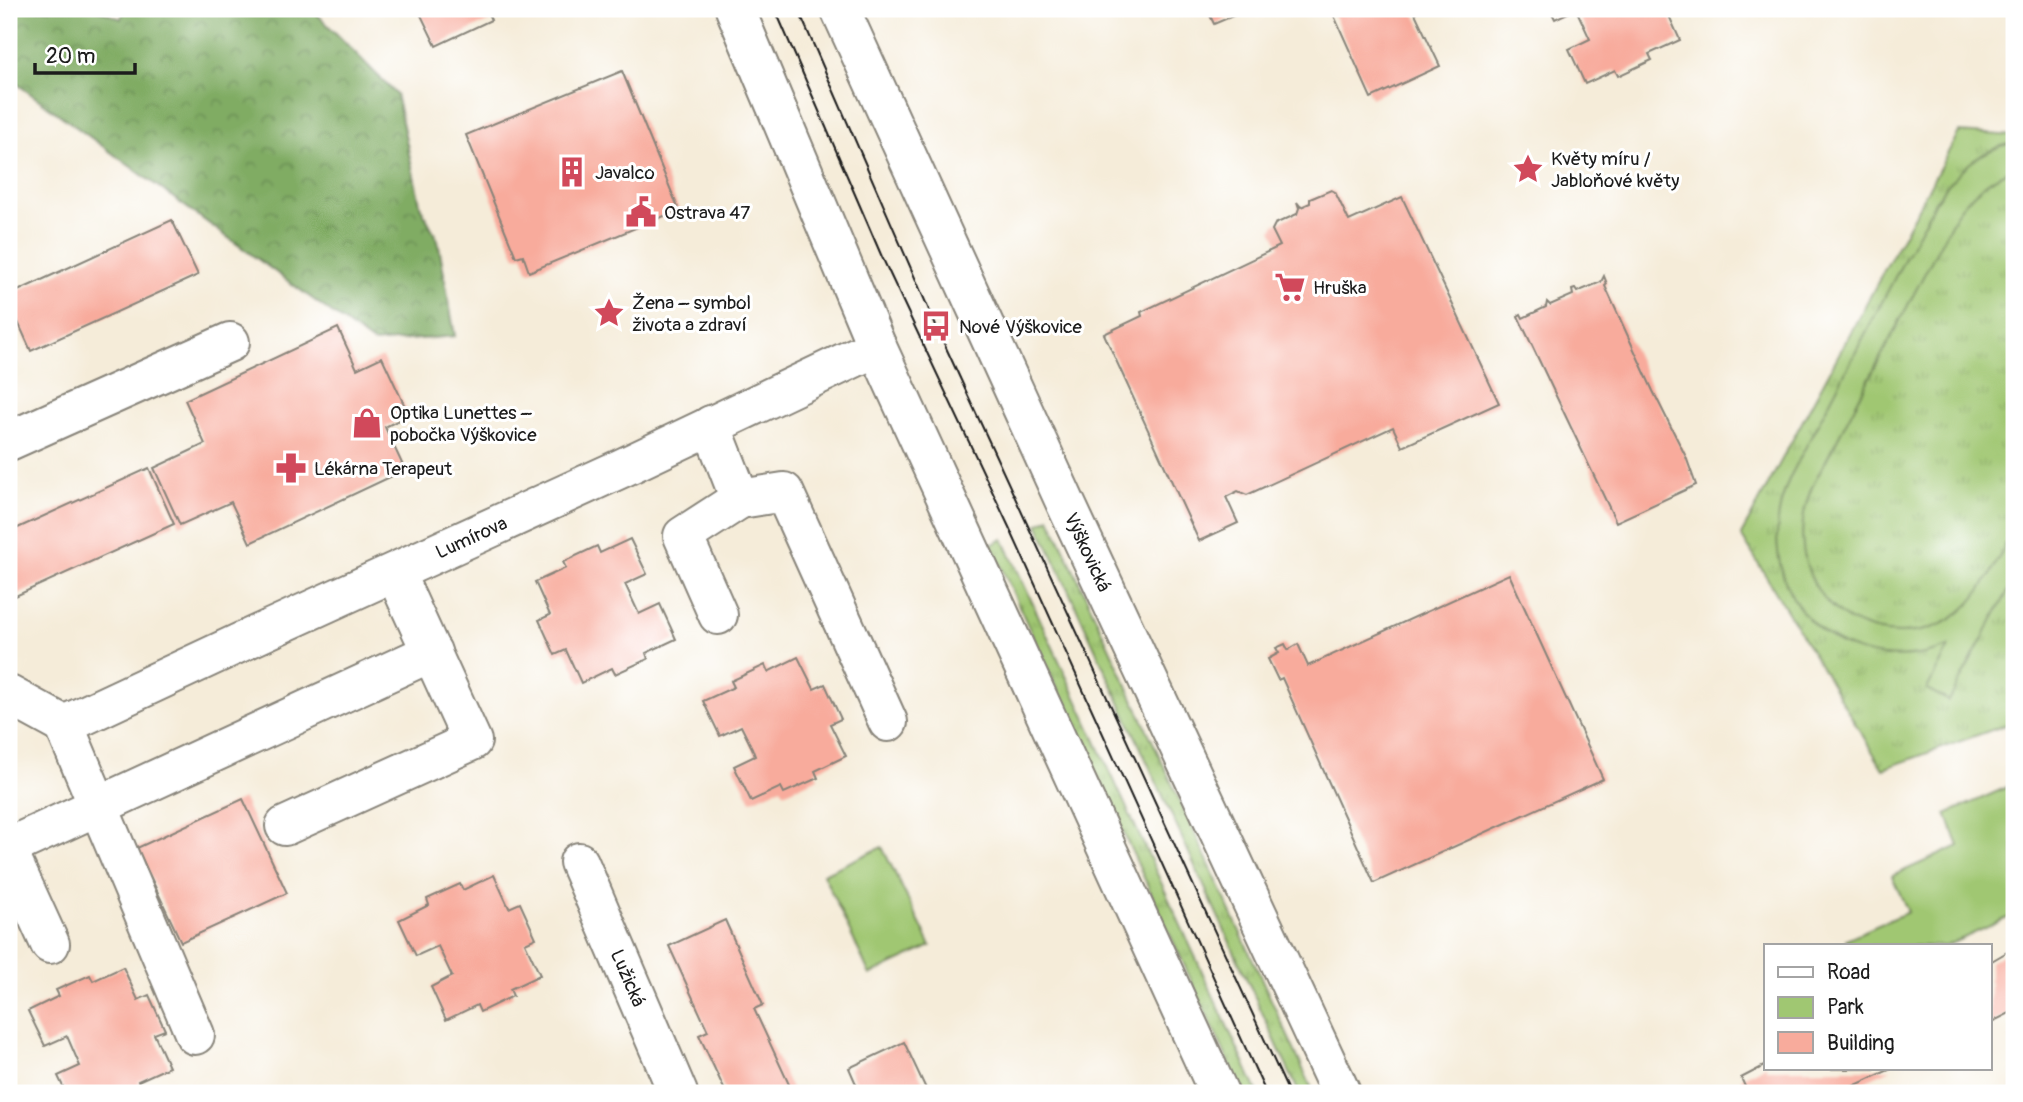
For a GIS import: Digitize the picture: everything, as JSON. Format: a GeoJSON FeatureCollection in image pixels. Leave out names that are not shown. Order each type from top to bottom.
{"type":"FeatureCollection","features":[{"type":"Feature","properties":{"kind":"street"},"geometry":{"type":"LineString","coordinates":[[735,9],[877,347],[1219,1093]]}},
{"type":"Feature","properties":{"kind":"street","name":"Výškovická"},"geometry":{"type":"LineString","coordinates":[[842,9],[1065,502],[1341,1093]]}},
{"type":"Feature","properties":{"kind":"street"},"geometry":{"type":"LineString","coordinates":[[9,441],[230,342]]}},
{"type":"Feature","properties":{"kind":"street","name":"Lumírova"},"geometry":{"type":"LineString","coordinates":[[64,725],[877,347]]}},
{"type":"Feature","properties":{"kind":"street"},"geometry":{"type":"LineString","coordinates":[[711,425],[740,499]]}},
{"type":"Feature","properties":{"kind":"street"},"geometry":{"type":"LineString","coordinates":[[718,615],[683,537],[740,499],[785,492],[888,722]]}},
{"type":"Feature","properties":{"kind":"street"},"geometry":{"type":"LineString","coordinates":[[285,826],[472,741],[395,573]]}},
{"type":"Feature","properties":{"kind":"street"},"geometry":{"type":"LineString","coordinates":[[9,846],[432,652]]}},
{"type":"Feature","properties":{"kind":"street"},"geometry":{"type":"LineString","coordinates":[[9,695],[64,725],[195,1035]]}},
{"type":"Feature","properties":{"kind":"street"},"geometry":{"type":"LineString","coordinates":[[9,854],[50,944]]}},
{"type":"Feature","properties":{"kind":"street","name":"Lužická"},"geometry":{"type":"LineString","coordinates":[[579,862],[678,1093]]}},
{"type":"Feature","properties":{"kind":"green space"},"geometry":{"type":"Polygon","coordinates":[[[9,9],[97,9],[121,19],[124,9],[312,9],[396,94],[421,208],[438,240],[455,336],[373,343],[9,78],[9,9]]]}},
{"type":"Feature","properties":{"kind":"green space"},"geometry":{"type":"Polygon","coordinates":[[[1959,132],[2014,136],[2014,722],[1883,769],[1741,535],[1959,132]]]}},
{"type":"Feature","properties":{"kind":"green space"},"geometry":{"type":"Polygon","coordinates":[[[2014,143],[2014,168],[1981,188],[1955,216],[1812,487],[1804,513],[1802,539],[1806,563],[1815,586],[1829,605],[1848,619],[1872,629],[1900,633],[1934,627],[1950,620],[1964,609],[1980,592],[2014,527],[2014,580],[1949,701],[1927,689],[1949,647],[1907,656],[1869,654],[1836,641],[1809,619],[1789,590],[1779,556],[1778,518],[1790,477],[1934,203],[1958,173],[1978,157],[2014,143]]]}},
{"type":"Feature","properties":{"kind":"green space"},"geometry":{"type":"Polygon","coordinates":[[[1050,518],[1314,1093],[1299,1093],[1038,524],[1050,518]]]}},
{"type":"Feature","properties":{"kind":"green space"},"geometry":{"type":"Polygon","coordinates":[[[1003,539],[1258,1093],[1243,1093],[991,545],[1003,539]]]}},
{"type":"Feature","properties":{"kind":"green space"},"geometry":{"type":"Polygon","coordinates":[[[2014,784],[2014,915],[1950,944],[1848,944],[1846,939],[1908,912],[1892,876],[1959,846],[1946,814],[2014,784]]]}},
{"type":"Feature","properties":{"kind":"green space"},"geometry":{"type":"Polygon","coordinates":[[[882,847],[931,946],[870,975],[823,874],[882,847]]]}},
{"type":"Feature","properties":{"kind":"building"},"geometry":{"type":"Polygon","coordinates":[[[418,9],[486,9],[491,20],[436,46],[418,9]]]}},
{"type":"Feature","properties":{"kind":"building"},"geometry":{"type":"Polygon","coordinates":[[[1207,9],[1249,9],[1214,24],[1207,9]]]}},
{"type":"Feature","properties":{"kind":"building"},"geometry":{"type":"Polygon","coordinates":[[[1331,9],[1413,9],[1440,66],[1371,98],[1331,9]]]}},
{"type":"Feature","properties":{"kind":"building"},"geometry":{"type":"Polygon","coordinates":[[[1550,9],[1576,9],[1555,19],[1550,9]]]}},
{"type":"Feature","properties":{"kind":"building"},"geometry":{"type":"Polygon","coordinates":[[[1576,9],[1666,9],[1680,40],[1649,54],[1652,60],[1618,76],[1615,70],[1585,84],[1569,49],[1590,39],[1576,9]]]}},
{"type":"Feature","properties":{"kind":"building","name":"Javalco"},"geometry":{"type":"Polygon","coordinates":[[[622,71],[679,210],[529,272],[523,255],[516,257],[466,135],[622,71]]]}},
{"type":"Feature","properties":{"kind":"building"},"geometry":{"type":"Polygon","coordinates":[[[1331,190],[1335,192],[1349,221],[1402,197],[1499,403],[1402,447],[1393,427],[1247,495],[1238,491],[1226,497],[1238,523],[1199,541],[1104,334],[1142,316],[1141,312],[1280,246],[1272,230],[1275,224],[1297,214],[1297,202],[1301,207],[1310,203],[1310,199],[1331,190]]]}},
{"type":"Feature","properties":{"kind":"building"},"geometry":{"type":"Polygon","coordinates":[[[172,220],[198,275],[31,351],[9,302],[9,295],[172,220]]]}},
{"type":"Feature","properties":{"kind":"building"},"geometry":{"type":"Polygon","coordinates":[[[1604,276],[1607,284],[1605,286],[1686,457],[1696,485],[1616,522],[1518,316],[1521,314],[1523,318],[1546,307],[1547,302],[1550,305],[1573,295],[1572,290],[1577,292],[1601,282],[1604,276]]]}},
{"type":"Feature","properties":{"kind":"building"},"geometry":{"type":"Polygon","coordinates":[[[338,328],[357,369],[382,357],[409,415],[385,427],[405,470],[250,543],[231,502],[180,525],[154,468],[205,444],[185,400],[338,328]]]}},
{"type":"Feature","properties":{"kind":"building"},"geometry":{"type":"Polygon","coordinates":[[[149,468],[174,524],[9,599],[9,532],[149,468]]]}},
{"type":"Feature","properties":{"kind":"building"},"geometry":{"type":"Polygon","coordinates":[[[630,539],[647,574],[625,584],[639,614],[660,604],[676,639],[646,653],[648,659],[615,674],[612,668],[581,683],[566,650],[555,655],[539,620],[550,615],[535,582],[566,568],[563,562],[597,546],[600,553],[630,539]]]}},
{"type":"Feature","properties":{"kind":"building"},"geometry":{"type":"Polygon","coordinates":[[[1509,574],[1603,779],[1374,883],[1282,678],[1278,680],[1268,659],[1279,653],[1276,648],[1285,644],[1288,650],[1298,644],[1308,666],[1509,574]]]}},
{"type":"Feature","properties":{"kind":"building"},"geometry":{"type":"Polygon","coordinates":[[[798,657],[814,689],[825,684],[841,719],[830,724],[846,756],[815,771],[818,778],[784,793],[781,787],[751,801],[734,766],[755,756],[752,748],[741,726],[720,736],[703,701],[734,687],[731,681],[765,665],[768,672],[798,657]]]}},
{"type":"Feature","properties":{"kind":"building"},"geometry":{"type":"Polygon","coordinates":[[[243,799],[287,893],[181,942],[137,848],[243,799]]]}},
{"type":"Feature","properties":{"kind":"building"},"geometry":{"type":"Polygon","coordinates":[[[494,875],[509,908],[520,903],[536,938],[525,943],[540,975],[510,989],[513,996],[480,1012],[477,1005],[446,1020],[431,987],[452,976],[438,946],[416,956],[399,920],[429,905],[427,899],[460,884],[463,890],[494,875]]]}},
{"type":"Feature","properties":{"kind":"building"},"geometry":{"type":"Polygon","coordinates":[[[725,920],[763,1005],[754,1009],[793,1093],[726,1093],[699,1035],[708,1031],[669,946],[725,920]]]}},
{"type":"Feature","properties":{"kind":"building"},"geometry":{"type":"Polygon","coordinates":[[[2014,948],[2014,1011],[1992,1022],[1992,961],[2014,948]]]}},
{"type":"Feature","properties":{"kind":"building"},"geometry":{"type":"Polygon","coordinates":[[[123,967],[138,1000],[149,995],[165,1030],[154,1034],[169,1067],[138,1081],[141,1088],[129,1093],[66,1093],[58,1076],[80,1066],[67,1036],[45,1046],[28,1011],[59,996],[56,990],[90,975],[93,981],[123,967]]]}},
{"type":"Feature","properties":{"kind":"building"},"geometry":{"type":"Polygon","coordinates":[[[904,1042],[928,1093],[860,1093],[849,1068],[904,1042]]]}},
{"type":"Feature","properties":{"kind":"building"},"geometry":{"type":"Polygon","coordinates":[[[1764,1066],[1764,1070],[1889,1070],[1838,1093],[1748,1093],[1741,1078],[1764,1066]]]}},
{"type":"Feature","properties":{"kind":"tram line"},"geometry":{"type":"LineString","coordinates":[[775,9],[882,257],[1009,527],[1266,1093]]}},
{"type":"Feature","properties":{"kind":"tram line"},"geometry":{"type":"LineString","coordinates":[[798,9],[936,326],[1289,1093]]}},
{"type":"Feature","properties":{"kind":"place","name":"Květy míru / Jabloňové květy"},"geometry":{"type":"Point","coordinates":[1528,169]}},
{"type":"Feature","properties":{"kind":"place","name":"Javalco"},"geometry":{"type":"Point","coordinates":[572,172]}},
{"type":"Feature","properties":{"kind":"place","name":"Ostrava 47"},"geometry":{"type":"Point","coordinates":[641,212]}},
{"type":"Feature","properties":{"kind":"place","name":"Hruška"},"geometry":{"type":"Point","coordinates":[1290,287]}},
{"type":"Feature","properties":{"kind":"place","name":"Žena – symbol života a zdraví"},"geometry":{"type":"Point","coordinates":[609,313]}},
{"type":"Feature","properties":{"kind":"place","name":"Nové Výškovice"},"geometry":{"type":"Point","coordinates":[936,326]}},
{"type":"Feature","properties":{"kind":"place","name":"Optika Lunettes – pobočka Výškovice"},"geometry":{"type":"Point","coordinates":[367,423]}},
{"type":"Feature","properties":{"kind":"place","name":"Lékárna Terapeut"},"geometry":{"type":"Point","coordinates":[291,468]}}]}
